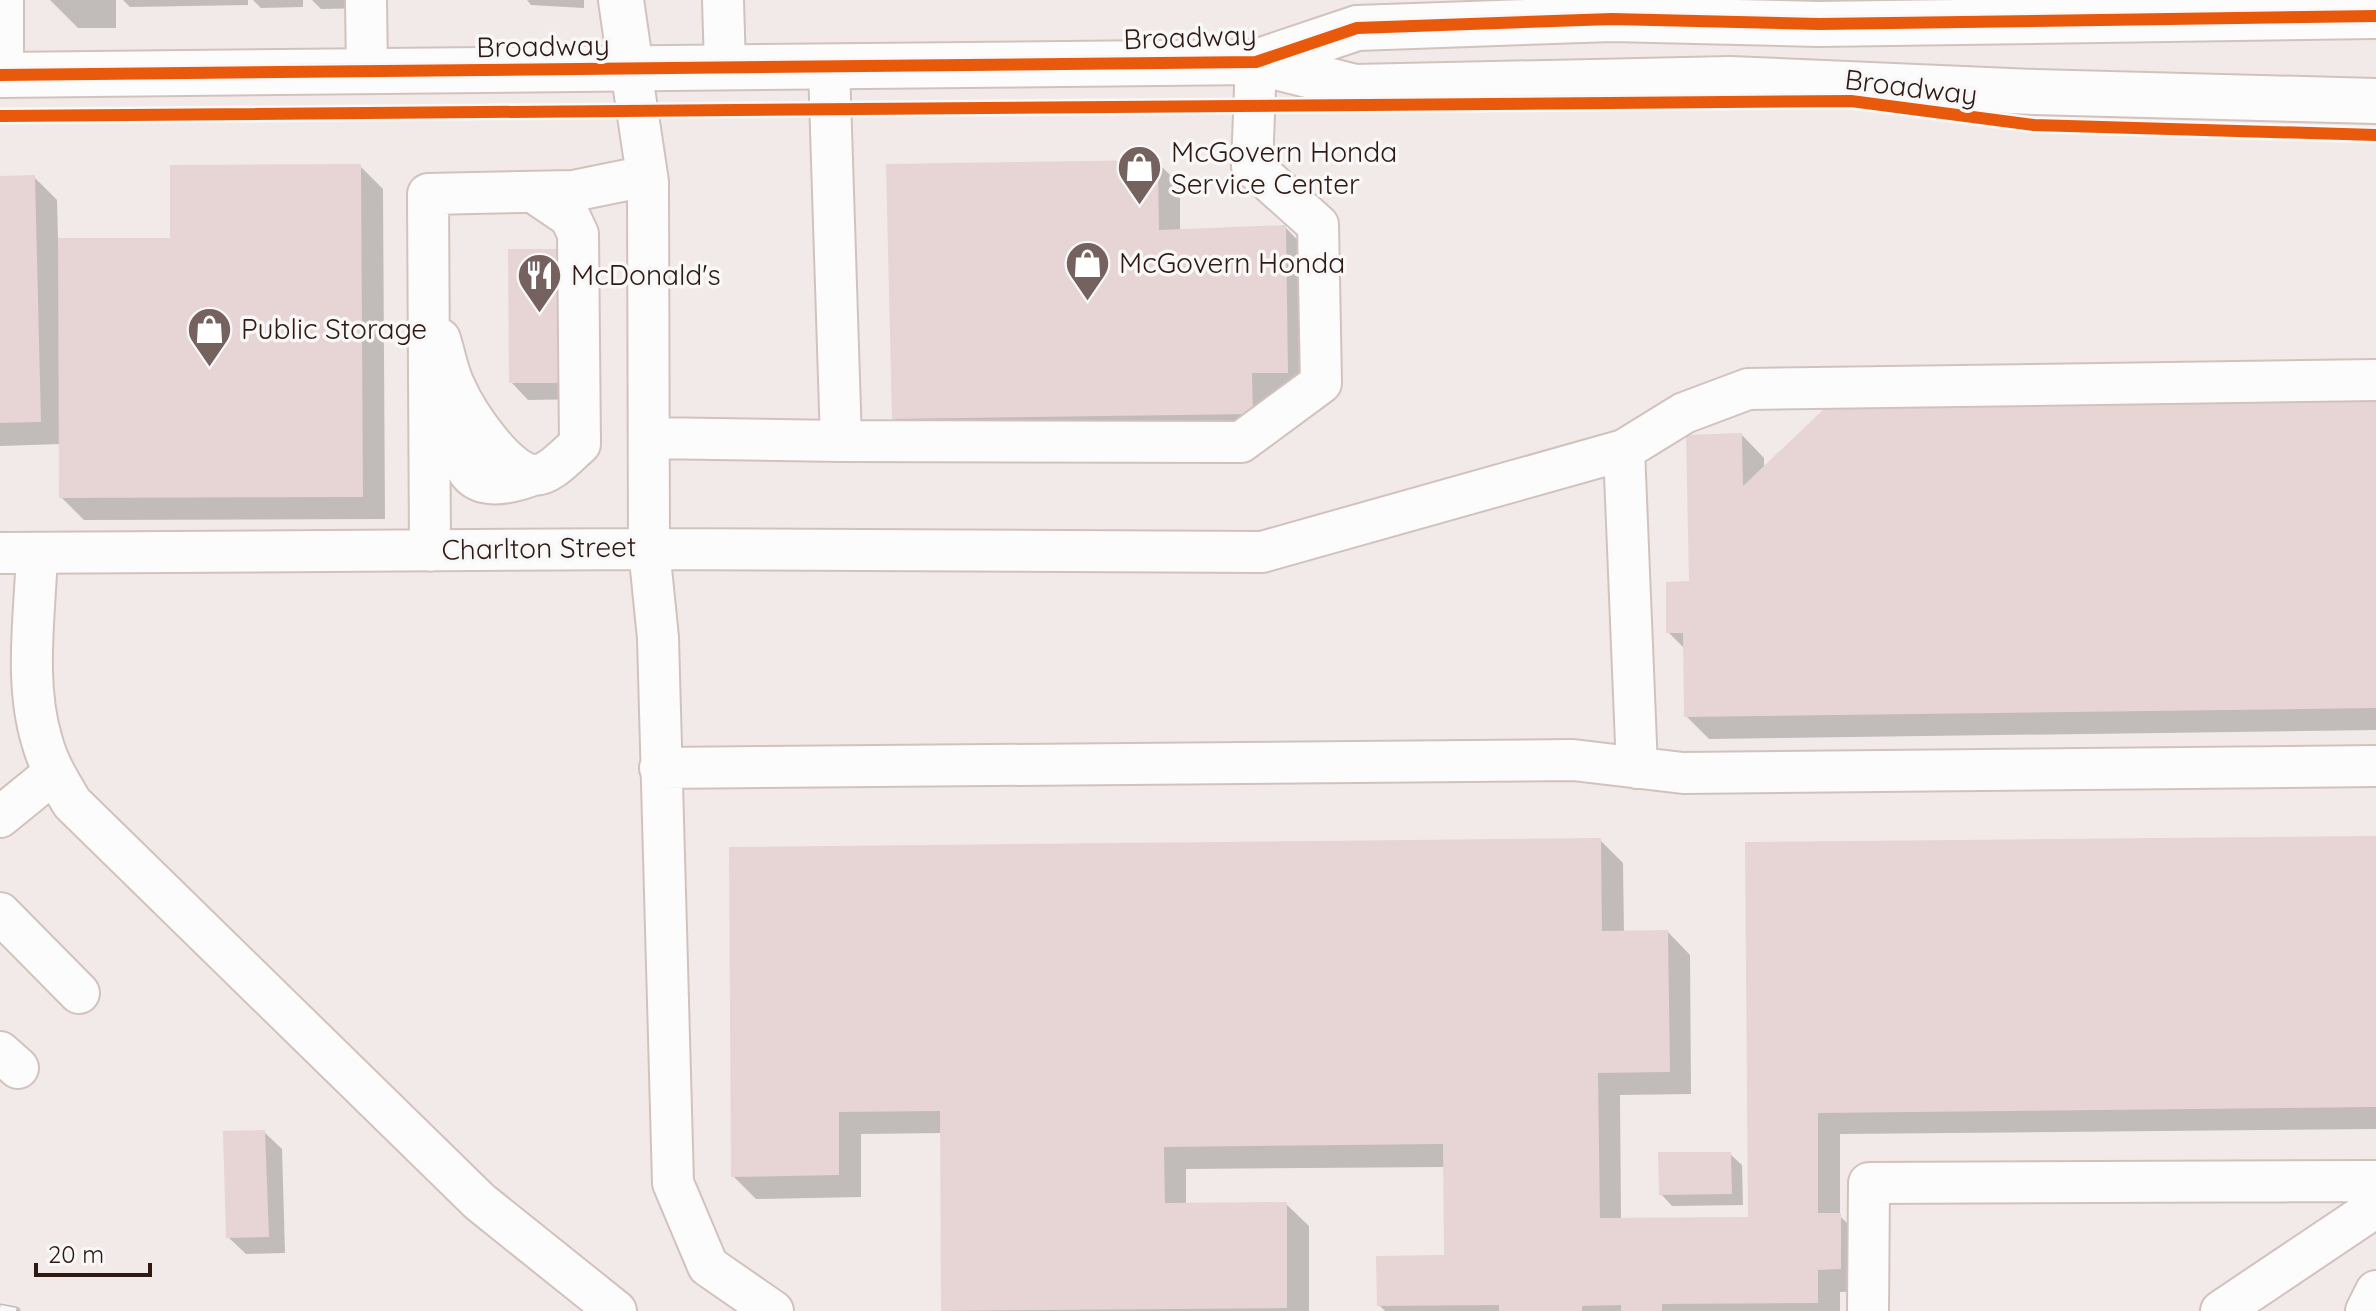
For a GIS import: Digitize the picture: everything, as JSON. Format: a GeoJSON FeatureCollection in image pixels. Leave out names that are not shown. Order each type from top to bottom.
{"type":"FeatureCollection","features":[{"type":"Feature","properties":{"kind":"main road"},"geometry":{"type":"LineString","coordinates":[[621,0],[631,69]]}},
{"type":"Feature","properties":{"kind":"main road","name":"Broadway"},"geometry":{"type":"LineString","coordinates":[[1256,62],[1357,28],[1614,9],[1819,24],[2376,16]]}},
{"type":"Feature","properties":{"kind":"main road","name":"Broadway"},"geometry":{"type":"LineString","coordinates":[[2,75],[1256,62],[1355,87],[1730,79],[2035,92],[2376,101]]}},
{"type":"Feature","properties":{"kind":"street"},"geometry":{"type":"LineString","coordinates":[[2,75],[3,0]]}},
{"type":"Feature","properties":{"kind":"street"},"geometry":{"type":"LineString","coordinates":[[366,0],[367,72]]}},
{"type":"Feature","properties":{"kind":"street"},"geometry":{"type":"LineString","coordinates":[[723,0],[725,67]]}},
{"type":"Feature","properties":{"kind":"street"},"geometry":{"type":"LineString","coordinates":[[649,438],[1241,442],[1321,383],[1318,225],[1252,166],[1256,62]]}},
{"type":"Feature","properties":{"kind":"street"},"geometry":{"type":"LineString","coordinates":[[829,67],[841,441]]}},
{"type":"Feature","properties":{"kind":"street","name":"Charlton Street"},"geometry":{"type":"LineString","coordinates":[[19,553],[649,549],[648,182],[631,69]]}},
{"type":"Feature","properties":{"kind":"street"},"geometry":{"type":"LineString","coordinates":[[430,551],[428,194],[573,191],[627,180],[648,182]]}},
{"type":"Feature","properties":{"kind":"street"},"geometry":{"type":"LineString","coordinates":[[428,305],[455,387],[486,437],[514,466],[533,475],[546,472],[580,444],[578,234],[570,217],[533,192]]}},
{"type":"Feature","properties":{"kind":"street"},"geometry":{"type":"LineString","coordinates":[[773,1311],[708,1266],[673,1183],[658,638],[649,549],[1262,552],[1624,450],[1684,413],[1748,389],[2376,380]]}},
{"type":"Feature","properties":{"kind":"street"},"geometry":{"type":"LineString","coordinates":[[1624,450],[1637,768]]}},
{"type":"Feature","properties":{"kind":"street"},"geometry":{"type":"LineString","coordinates":[[19,553],[41,739],[54,773],[72,803],[480,1202],[616,1311]]}},
{"type":"Feature","properties":{"kind":"street"},"geometry":{"type":"LineString","coordinates":[[660,768],[1573,760],[1683,773],[2376,766]]}},
{"type":"Feature","properties":{"kind":"street"},"geometry":{"type":"LineString","coordinates":[[0,817],[54,773]]}},
{"type":"Feature","properties":{"kind":"street"},"geometry":{"type":"LineString","coordinates":[[0,913],[79,993]]}},
{"type":"Feature","properties":{"kind":"street"},"geometry":{"type":"LineString","coordinates":[[1868,1311],[1869,1183],[2376,1181]]}},
{"type":"Feature","properties":{"kind":"street"},"geometry":{"type":"LineString","coordinates":[[2221,1311],[2376,1207]]}},
{"type":"Feature","properties":{"kind":"street"},"geometry":{"type":"LineString","coordinates":[[2366,1311],[2376,1291]]}},
{"type":"Feature","properties":{"kind":"building","name":"McGovern Honda"},"geometry":{"type":"Polygon","coordinates":[[[1158,160],[1159,230],[1286,225],[1288,373],[1252,373],[1253,414],[892,419],[886,164],[1158,160]]]}},
{"type":"Feature","properties":{"kind":"building","name":"Public Storage"},"geometry":{"type":"Polygon","coordinates":[[[361,164],[363,497],[59,498],[58,238],[170,238],[170,165],[361,164]]]}},
{"type":"Feature","properties":{"kind":"building"},"geometry":{"type":"Polygon","coordinates":[[[35,175],[41,422],[0,423],[0,176],[35,175]]]}},
{"type":"Feature","properties":{"kind":"building"},"geometry":{"type":"Polygon","coordinates":[[[508,249],[573,249],[574,383],[509,383],[508,249]]]}},
{"type":"Feature","properties":{"kind":"building"},"geometry":{"type":"Polygon","coordinates":[[[2376,400],[2376,708],[1684,717],[1683,633],[1666,633],[1666,582],[1689,581],[1686,435],[1742,433],[1743,486],[1826,407],[2376,400]]]}},
{"type":"Feature","properties":{"kind":"building"},"geometry":{"type":"Polygon","coordinates":[[[2376,836],[2376,1107],[1818,1113],[1818,1213],[1841,1213],[1841,1269],[1818,1270],[1818,1303],[1662,1304],[1662,1311],[1621,1311],[1621,1305],[1582,1306],[1582,1311],[1499,1311],[1499,1305],[1377,1306],[1376,1256],[1444,1255],[1443,1144],[1164,1147],[1165,1203],[1287,1202],[1287,1308],[941,1311],[940,1111],[839,1112],[839,1175],[731,1177],[729,847],[1601,838],[1602,931],[1668,930],[1670,1072],[1598,1073],[1600,1218],[1748,1217],[1745,842],[2376,836]]]}},
{"type":"Feature","properties":{"kind":"building"},"geometry":{"type":"Polygon","coordinates":[[[265,1130],[269,1237],[226,1238],[223,1131],[265,1130]]]}},
{"type":"Feature","properties":{"kind":"building"},"geometry":{"type":"Polygon","coordinates":[[[1658,1152],[1731,1152],[1732,1194],[1659,1195],[1658,1152]]]}},
{"type":"Feature","properties":{"kind":"railway"},"geometry":{"type":"LineString","coordinates":[[0,1308],[16,1311]]}},
{"type":"Feature","properties":{"kind":"cycle path"},"geometry":{"type":"LineString","coordinates":[[0,75],[1256,62],[1357,28],[1612,19],[1819,24],[2376,16]]}},
{"type":"Feature","properties":{"kind":"cycle path"},"geometry":{"type":"LineString","coordinates":[[0,116],[1851,101],[2034,125],[2376,135]]}},
{"type":"Feature","properties":{"kind":"place","name":"McGovern Honda Service Center"},"geometry":{"type":"Point","coordinates":[1140,207]}},
{"type":"Feature","properties":{"kind":"place","name":"McGovern Honda"},"geometry":{"type":"Point","coordinates":[1088,302]}},
{"type":"Feature","properties":{"kind":"place","name":"McDonald's"},"geometry":{"type":"Point","coordinates":[540,314]}},
{"type":"Feature","properties":{"kind":"place","name":"Public Storage"},"geometry":{"type":"Point","coordinates":[210,368]}}]}
